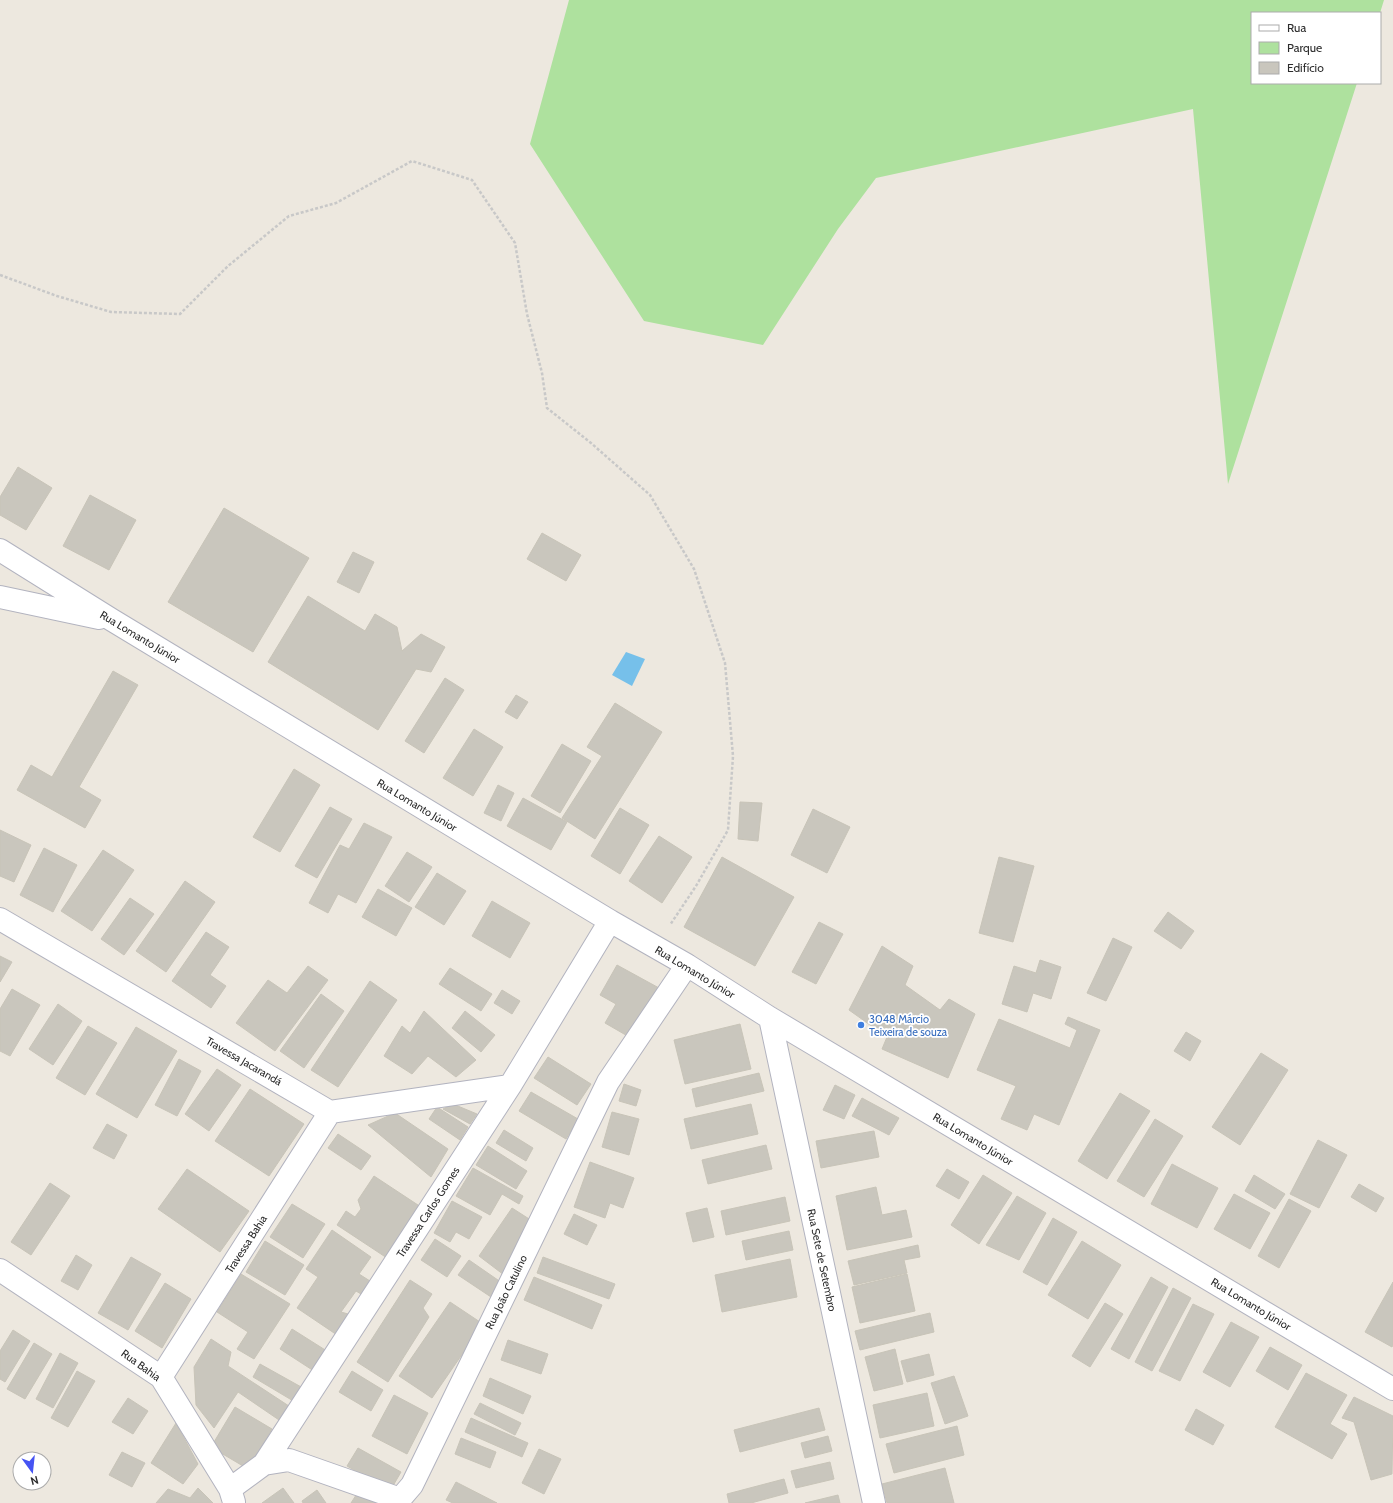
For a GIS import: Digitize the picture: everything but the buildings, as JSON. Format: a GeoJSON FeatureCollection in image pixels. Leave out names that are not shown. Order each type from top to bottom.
{"type":"FeatureCollection","features":[{"type":"Feature","properties":{"kind":"street","name":"Rua Lomanto Júnior"},"geometry":{"type":"LineString","coordinates":[[0,550],[112,620],[610,921],[687,965],[770,1018],[1393,1389]]}},
{"type":"Feature","properties":{"kind":"street"},"geometry":{"type":"LineString","coordinates":[[0,598],[112,620]]}},
{"type":"Feature","properties":{"kind":"street","name":"Travessa Jacarandá"},"geometry":{"type":"LineString","coordinates":[[0,919],[330,1112]]}},
{"type":"Feature","properties":{"kind":"street","name":"Travessa Carlos Gomes"},"geometry":{"type":"LineString","coordinates":[[232,1496],[264,1464],[510,1086],[610,921]]}},
{"type":"Feature","properties":{"kind":"street","name":"Rua João Catulino"},"geometry":{"type":"LineString","coordinates":[[264,1464],[289,1460],[400,1499],[412,1486],[608,1082],[687,965]]}},
{"type":"Feature","properties":{"kind":"street","name":"Rua Sete de Setembro"},"geometry":{"type":"LineString","coordinates":[[770,1018],[874,1503]]}},
{"type":"Feature","properties":{"kind":"street"},"geometry":{"type":"LineString","coordinates":[[330,1112],[510,1086]]}},
{"type":"Feature","properties":{"kind":"street","name":"Travessa Bahia"},"geometry":{"type":"LineString","coordinates":[[161,1377],[330,1112]]}},
{"type":"Feature","properties":{"kind":"street","name":"Rua Bahia"},"geometry":{"type":"LineString","coordinates":[[0,1270],[161,1377],[232,1496]]}},
{"type":"Feature","properties":{"kind":"path"},"geometry":{"type":"LineString","coordinates":[[0,275],[57,296],[111,312],[180,314],[228,266],[289,216],[336,203],[412,161],[472,180],[515,243],[527,314],[542,373],[547,408],[591,443],[650,495],[694,569],[725,663],[733,756],[728,830],[696,886],[655,947]]}},
{"type":"Feature","properties":{"kind":"green space"},"geometry":{"type":"Polygon","coordinates":[[[569,0],[1384,0],[1380,12],[1251,12],[1251,84],[1357,84],[1228,484],[1193,109],[876,178],[838,229],[763,345],[644,321],[530,144],[569,0]]]}},
{"type":"Feature","properties":{"kind":"water"},"geometry":{"type":"Polygon","coordinates":[[[626,652],[645,659],[632,686],[612,675],[626,652]]]}},
{"type":"Feature","properties":{"kind":"place","name":"3048 Márcio Teixeira de souza"},"geometry":{"type":"Point","coordinates":[861,1025]}}]}
